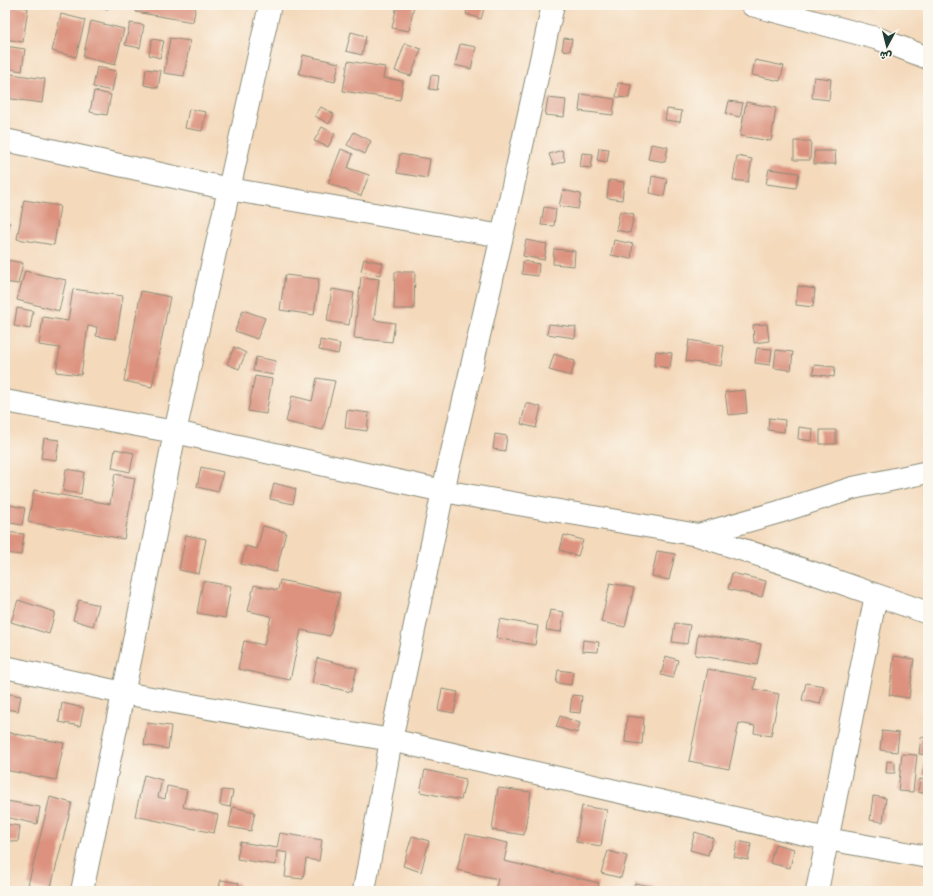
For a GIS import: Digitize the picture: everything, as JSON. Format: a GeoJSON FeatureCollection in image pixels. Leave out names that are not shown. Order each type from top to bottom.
{"type":"FeatureCollection","features":[{"type":"Feature","properties":{"kind":"street"},"geometry":{"type":"LineString","coordinates":[[82,891],[176,432],[270,5]]}},
{"type":"Feature","properties":{"kind":"street"},"geometry":{"type":"LineString","coordinates":[[364,891],[391,740],[443,491],[502,236],[553,5]]}},
{"type":"Feature","properties":{"kind":"street"},"geometry":{"type":"LineString","coordinates":[[752,5],[879,39],[928,58]]}},
{"type":"Feature","properties":{"kind":"street"},"geometry":{"type":"LineString","coordinates":[[5,140],[229,189],[502,236]]}},
{"type":"Feature","properties":{"kind":"street"},"geometry":{"type":"LineString","coordinates":[[5,401],[176,432],[443,491],[698,536],[816,574],[928,613]]}},
{"type":"Feature","properties":{"kind":"street"},"geometry":{"type":"LineString","coordinates":[[698,536],[853,488],[928,472]]}},
{"type":"Feature","properties":{"kind":"street"},"geometry":{"type":"LineString","coordinates":[[817,891],[876,595]]}},
{"type":"Feature","properties":{"kind":"street"},"geometry":{"type":"LineString","coordinates":[[5,666],[123,693],[391,740],[827,839],[928,857]]}},
{"type":"Feature","properties":{"kind":"building"},"geometry":{"type":"Polygon","coordinates":[[[5,5],[28,8],[23,42],[5,39],[5,5]]]}},
{"type":"Feature","properties":{"kind":"building"},"geometry":{"type":"Polygon","coordinates":[[[93,5],[108,5],[108,9],[93,5]]]}},
{"type":"Feature","properties":{"kind":"building"},"geometry":{"type":"Polygon","coordinates":[[[137,5],[196,5],[193,22],[136,12],[137,5]]]}},
{"type":"Feature","properties":{"kind":"building"},"geometry":{"type":"Polygon","coordinates":[[[397,5],[414,5],[409,31],[392,28],[397,5]]]}},
{"type":"Feature","properties":{"kind":"building"},"geometry":{"type":"Polygon","coordinates":[[[468,5],[485,5],[481,19],[466,14],[468,5]]]}},
{"type":"Feature","properties":{"kind":"building"},"geometry":{"type":"Polygon","coordinates":[[[61,14],[85,20],[76,57],[52,51],[61,14]]]}},
{"type":"Feature","properties":{"kind":"building"},"geometry":{"type":"Polygon","coordinates":[[[91,21],[124,29],[115,65],[83,57],[91,21]]]}},
{"type":"Feature","properties":{"kind":"building"},"geometry":{"type":"Polygon","coordinates":[[[130,23],[144,25],[140,48],[125,45],[130,23]]]}},
{"type":"Feature","properties":{"kind":"building"},"geometry":{"type":"Polygon","coordinates":[[[351,32],[366,36],[362,55],[346,51],[351,32]]]}},
{"type":"Feature","properties":{"kind":"building"},"geometry":{"type":"Polygon","coordinates":[[[170,38],[190,41],[184,76],[164,73],[170,38]]]}},
{"type":"Feature","properties":{"kind":"building"},"geometry":{"type":"Polygon","coordinates":[[[564,38],[572,39],[570,51],[562,50],[564,38]]]}},
{"type":"Feature","properties":{"kind":"building"},"geometry":{"type":"Polygon","coordinates":[[[152,39],[164,41],[160,58],[149,55],[152,39]]]}},
{"type":"Feature","properties":{"kind":"building"},"geometry":{"type":"Polygon","coordinates":[[[405,43],[421,49],[411,76],[395,71],[405,43]]]}},
{"type":"Feature","properties":{"kind":"building"},"geometry":{"type":"Polygon","coordinates":[[[460,44],[476,47],[471,69],[455,65],[460,44]]]}},
{"type":"Feature","properties":{"kind":"building"},"geometry":{"type":"Polygon","coordinates":[[[5,46],[25,49],[22,71],[5,68],[5,46]]]}},
{"type":"Feature","properties":{"kind":"building"},"geometry":{"type":"Polygon","coordinates":[[[303,55],[339,63],[335,82],[299,74],[303,55]]]}},
{"type":"Feature","properties":{"kind":"building"},"geometry":{"type":"Polygon","coordinates":[[[755,60],[784,66],[780,81],[752,75],[755,60]]]}},
{"type":"Feature","properties":{"kind":"building"},"geometry":{"type":"Polygon","coordinates":[[[348,61],[385,67],[383,78],[403,81],[400,100],[343,91],[348,61]]]}},
{"type":"Feature","properties":{"kind":"building"},"geometry":{"type":"Polygon","coordinates":[[[97,67],[116,71],[112,91],[93,87],[97,67]]]}},
{"type":"Feature","properties":{"kind":"building"},"geometry":{"type":"Polygon","coordinates":[[[146,69],[161,71],[158,88],[144,85],[146,69]]]}},
{"type":"Feature","properties":{"kind":"building"},"geometry":{"type":"Polygon","coordinates":[[[5,73],[45,79],[42,103],[5,98],[5,73]]]}},
{"type":"Feature","properties":{"kind":"building"},"geometry":{"type":"Polygon","coordinates":[[[431,75],[439,76],[437,90],[429,89],[431,75]]]}},
{"type":"Feature","properties":{"kind":"building"},"geometry":{"type":"Polygon","coordinates":[[[814,77],[831,79],[829,100],[812,98],[814,77]]]}},
{"type":"Feature","properties":{"kind":"building"},"geometry":{"type":"Polygon","coordinates":[[[618,83],[631,85],[629,98],[616,97],[618,83]]]}},
{"type":"Feature","properties":{"kind":"building"},"geometry":{"type":"Polygon","coordinates":[[[94,91],[111,95],[107,115],[90,112],[94,91]]]}},
{"type":"Feature","properties":{"kind":"building"},"geometry":{"type":"Polygon","coordinates":[[[581,94],[615,99],[613,115],[579,111],[581,94]]]}},
{"type":"Feature","properties":{"kind":"building"},"geometry":{"type":"Polygon","coordinates":[[[548,98],[566,100],[564,117],[545,115],[548,98]]]}},
{"type":"Feature","properties":{"kind":"building"},"geometry":{"type":"Polygon","coordinates":[[[729,101],[743,103],[740,117],[726,114],[729,101]]]}},
{"type":"Feature","properties":{"kind":"building"},"geometry":{"type":"Polygon","coordinates":[[[746,102],[776,108],[771,141],[740,136],[746,102]]]}},
{"type":"Feature","properties":{"kind":"building"},"geometry":{"type":"Polygon","coordinates":[[[321,107],[334,114],[329,124],[315,116],[321,107]]]}},
{"type":"Feature","properties":{"kind":"building"},"geometry":{"type":"Polygon","coordinates":[[[189,109],[206,112],[202,131],[185,128],[189,109]]]}},
{"type":"Feature","properties":{"kind":"building"},"geometry":{"type":"Polygon","coordinates":[[[667,109],[682,111],[680,122],[665,120],[667,109]]]}},
{"type":"Feature","properties":{"kind":"building"},"geometry":{"type":"Polygon","coordinates":[[[322,127],[335,134],[328,147],[314,141],[322,127]]]}},
{"type":"Feature","properties":{"kind":"building"},"geometry":{"type":"Polygon","coordinates":[[[354,132],[371,141],[365,154],[347,145],[354,132]]]}},
{"type":"Feature","properties":{"kind":"building"},"geometry":{"type":"Polygon","coordinates":[[[794,141],[811,141],[810,160],[794,160],[794,141]]]}},
{"type":"Feature","properties":{"kind":"building"},"geometry":{"type":"Polygon","coordinates":[[[651,144],[668,147],[665,162],[648,159],[651,144]]]}},
{"type":"Feature","properties":{"kind":"building"},"geometry":{"type":"Polygon","coordinates":[[[599,148],[609,149],[607,162],[597,160],[599,148]]]}},
{"type":"Feature","properties":{"kind":"building"},"geometry":{"type":"Polygon","coordinates":[[[341,149],[353,154],[348,168],[369,175],[361,196],[328,183],[341,149]]]}},
{"type":"Feature","properties":{"kind":"building"},"geometry":{"type":"Polygon","coordinates":[[[562,150],[565,161],[553,165],[549,154],[562,150]]]}},
{"type":"Feature","properties":{"kind":"building"},"geometry":{"type":"Polygon","coordinates":[[[814,151],[835,151],[836,164],[814,164],[814,151]]]}},
{"type":"Feature","properties":{"kind":"building"},"geometry":{"type":"Polygon","coordinates":[[[582,153],[593,154],[591,168],[580,167],[582,153]]]}},
{"type":"Feature","properties":{"kind":"building"},"geometry":{"type":"Polygon","coordinates":[[[400,154],[430,159],[427,178],[397,173],[400,154]]]}},
{"type":"Feature","properties":{"kind":"building"},"geometry":{"type":"Polygon","coordinates":[[[737,156],[752,159],[748,182],[733,180],[737,156]]]}},
{"type":"Feature","properties":{"kind":"building"},"geometry":{"type":"Polygon","coordinates":[[[769,169],[799,173],[796,188],[766,184],[769,169]]]}},
{"type":"Feature","properties":{"kind":"building"},"geometry":{"type":"Polygon","coordinates":[[[652,176],[667,179],[664,196],[650,193],[652,176]]]}},
{"type":"Feature","properties":{"kind":"building"},"geometry":{"type":"Polygon","coordinates":[[[609,180],[624,182],[622,200],[607,198],[609,180]]]}},
{"type":"Feature","properties":{"kind":"building"},"geometry":{"type":"Polygon","coordinates":[[[563,190],[581,194],[578,209],[559,206],[563,190]]]}},
{"type":"Feature","properties":{"kind":"building"},"geometry":{"type":"Polygon","coordinates":[[[24,200],[60,206],[54,245],[17,239],[24,200]]]}},
{"type":"Feature","properties":{"kind":"building"},"geometry":{"type":"Polygon","coordinates":[[[544,207],[556,209],[554,226],[541,225],[544,207]]]}},
{"type":"Feature","properties":{"kind":"building"},"geometry":{"type":"Polygon","coordinates":[[[620,211],[634,214],[630,233],[616,230],[620,211]]]}},
{"type":"Feature","properties":{"kind":"building"},"geometry":{"type":"Polygon","coordinates":[[[5,222],[10,223],[6,241],[5,241],[5,222]]]}},
{"type":"Feature","properties":{"kind":"building"},"geometry":{"type":"Polygon","coordinates":[[[526,240],[547,244],[544,260],[523,256],[526,240]]]}},
{"type":"Feature","properties":{"kind":"building"},"geometry":{"type":"Polygon","coordinates":[[[614,240],[633,244],[631,259],[611,255],[614,240]]]}},
{"type":"Feature","properties":{"kind":"building"},"geometry":{"type":"Polygon","coordinates":[[[554,249],[575,251],[574,266],[553,264],[554,249]]]}},
{"type":"Feature","properties":{"kind":"building"},"geometry":{"type":"Polygon","coordinates":[[[364,259],[383,263],[380,275],[361,271],[364,259]]]}},
{"type":"Feature","properties":{"kind":"building"},"geometry":{"type":"Polygon","coordinates":[[[7,260],[23,263],[18,284],[5,282],[7,260]]]}},
{"type":"Feature","properties":{"kind":"building"},"geometry":{"type":"Polygon","coordinates":[[[523,261],[539,264],[538,276],[522,274],[523,261]]]}},
{"type":"Feature","properties":{"kind":"building"},"geometry":{"type":"Polygon","coordinates":[[[25,271],[66,280],[59,311],[17,300],[25,271]]]}},
{"type":"Feature","properties":{"kind":"building"},"geometry":{"type":"Polygon","coordinates":[[[395,272],[415,272],[414,309],[394,309],[395,272]]]}},
{"type":"Feature","properties":{"kind":"building"},"geometry":{"type":"Polygon","coordinates":[[[285,275],[319,279],[314,315],[280,310],[285,275]]]}},
{"type":"Feature","properties":{"kind":"building"},"geometry":{"type":"Polygon","coordinates":[[[361,277],[379,279],[374,320],[395,323],[392,342],[354,338],[361,277]]]}},
{"type":"Feature","properties":{"kind":"building"},"geometry":{"type":"Polygon","coordinates":[[[798,286],[815,289],[813,307],[796,305],[798,286]]]}},
{"type":"Feature","properties":{"kind":"building"},"geometry":{"type":"Polygon","coordinates":[[[73,289],[123,296],[116,339],[96,336],[97,327],[88,326],[81,375],[56,372],[60,348],[39,345],[43,317],[68,321],[73,289]]]}},
{"type":"Feature","properties":{"kind":"building"},"geometry":{"type":"Polygon","coordinates":[[[332,289],[354,293],[349,325],[327,321],[332,289]]]}},
{"type":"Feature","properties":{"kind":"building"},"geometry":{"type":"Polygon","coordinates":[[[141,291],[170,297],[152,387],[124,381],[141,291]]]}},
{"type":"Feature","properties":{"kind":"building"},"geometry":{"type":"Polygon","coordinates":[[[17,308],[33,311],[30,329],[14,326],[17,308]]]}},
{"type":"Feature","properties":{"kind":"building"},"geometry":{"type":"Polygon","coordinates":[[[243,310],[265,318],[257,339],[235,331],[243,310]]]}},
{"type":"Feature","properties":{"kind":"building"},"geometry":{"type":"Polygon","coordinates":[[[549,324],[576,327],[575,338],[547,334],[549,324]]]}},
{"type":"Feature","properties":{"kind":"building"},"geometry":{"type":"Polygon","coordinates":[[[767,324],[769,341],[754,343],[753,325],[767,324]]]}},
{"type":"Feature","properties":{"kind":"building"},"geometry":{"type":"Polygon","coordinates":[[[320,340],[340,344],[338,354],[319,350],[320,340]]]}},
{"type":"Feature","properties":{"kind":"building"},"geometry":{"type":"Polygon","coordinates":[[[689,340],[724,346],[721,366],[686,361],[689,340]]]}},
{"type":"Feature","properties":{"kind":"building"},"geometry":{"type":"Polygon","coordinates":[[[234,347],[246,353],[239,369],[227,364],[234,347]]]}},
{"type":"Feature","properties":{"kind":"building"},"geometry":{"type":"Polygon","coordinates":[[[757,348],[772,349],[770,365],[755,363],[757,348]]]}},
{"type":"Feature","properties":{"kind":"building"},"geometry":{"type":"Polygon","coordinates":[[[776,350],[793,352],[791,370],[774,368],[776,350]]]}},
{"type":"Feature","properties":{"kind":"building"},"geometry":{"type":"Polygon","coordinates":[[[656,351],[672,353],[670,368],[654,366],[656,351]]]}},
{"type":"Feature","properties":{"kind":"building"},"geometry":{"type":"Polygon","coordinates":[[[554,354],[575,361],[571,376],[549,370],[554,354]]]}},
{"type":"Feature","properties":{"kind":"building"},"geometry":{"type":"Polygon","coordinates":[[[256,357],[276,361],[273,375],[253,371],[256,357]]]}},
{"type":"Feature","properties":{"kind":"building"},"geometry":{"type":"Polygon","coordinates":[[[814,365],[835,367],[834,377],[813,374],[814,365]]]}},
{"type":"Feature","properties":{"kind":"building"},"geometry":{"type":"Polygon","coordinates":[[[255,376],[272,379],[266,414],[248,411],[255,376]]]}},
{"type":"Feature","properties":{"kind":"building"},"geometry":{"type":"Polygon","coordinates":[[[317,378],[335,381],[323,430],[286,422],[292,396],[312,401],[317,378]]]}},
{"type":"Feature","properties":{"kind":"building"},"geometry":{"type":"Polygon","coordinates":[[[745,390],[747,413],[728,415],[725,392],[745,390]]]}},
{"type":"Feature","properties":{"kind":"building"},"geometry":{"type":"Polygon","coordinates":[[[526,403],[541,407],[536,428],[521,424],[526,403]]]}},
{"type":"Feature","properties":{"kind":"building"},"geometry":{"type":"Polygon","coordinates":[[[347,410],[369,413],[367,431],[345,428],[347,410]]]}},
{"type":"Feature","properties":{"kind":"building"},"geometry":{"type":"Polygon","coordinates":[[[769,418],[785,420],[784,432],[768,430],[769,418]]]}},
{"type":"Feature","properties":{"kind":"building"},"geometry":{"type":"Polygon","coordinates":[[[799,427],[813,429],[812,441],[798,439],[799,427]]]}},
{"type":"Feature","properties":{"kind":"building"},"geometry":{"type":"Polygon","coordinates":[[[820,430],[836,430],[836,444],[820,444],[820,430]]]}},
{"type":"Feature","properties":{"kind":"building"},"geometry":{"type":"Polygon","coordinates":[[[495,434],[507,436],[505,451],[493,449],[495,434]]]}},
{"type":"Feature","properties":{"kind":"building"},"geometry":{"type":"Polygon","coordinates":[[[44,438],[59,440],[56,460],[41,458],[44,438]]]}},
{"type":"Feature","properties":{"kind":"building"},"geometry":{"type":"Polygon","coordinates":[[[115,449],[134,453],[130,472],[112,468],[115,449]]]}},
{"type":"Feature","properties":{"kind":"building"},"geometry":{"type":"Polygon","coordinates":[[[201,467],[223,472],[218,492],[197,487],[201,467]]]}},
{"type":"Feature","properties":{"kind":"building"},"geometry":{"type":"Polygon","coordinates":[[[66,469],[84,472],[81,494],[63,491],[66,469]]]}},
{"type":"Feature","properties":{"kind":"building"},"geometry":{"type":"Polygon","coordinates":[[[115,474],[135,478],[124,539],[28,522],[34,490],[110,504],[115,474]]]}},
{"type":"Feature","properties":{"kind":"building"},"geometry":{"type":"Polygon","coordinates":[[[274,483],[296,489],[293,504],[270,499],[274,483]]]}},
{"type":"Feature","properties":{"kind":"building"},"geometry":{"type":"Polygon","coordinates":[[[5,504],[25,508],[22,525],[5,522],[5,504]]]}},
{"type":"Feature","properties":{"kind":"building"},"geometry":{"type":"Polygon","coordinates":[[[263,526],[286,532],[276,572],[241,564],[246,546],[257,549],[263,526]]]}},
{"type":"Feature","properties":{"kind":"building"},"geometry":{"type":"Polygon","coordinates":[[[5,532],[24,534],[21,555],[5,553],[5,532]]]}},
{"type":"Feature","properties":{"kind":"building"},"geometry":{"type":"Polygon","coordinates":[[[186,535],[206,539],[199,574],[179,570],[186,535]]]}},
{"type":"Feature","properties":{"kind":"building"},"geometry":{"type":"Polygon","coordinates":[[[564,535],[583,540],[578,556],[560,550],[564,535]]]}},
{"type":"Feature","properties":{"kind":"building"},"geometry":{"type":"Polygon","coordinates":[[[657,551],[675,554],[669,580],[652,576],[657,551]]]}},
{"type":"Feature","properties":{"kind":"building"},"geometry":{"type":"Polygon","coordinates":[[[732,573],[766,581],[762,597],[728,589],[732,573]]]}},
{"type":"Feature","properties":{"kind":"building"},"geometry":{"type":"Polygon","coordinates":[[[280,580],[340,593],[330,636],[301,630],[290,680],[238,669],[244,641],[264,645],[271,616],[248,611],[254,585],[278,590],[280,580]]]}},
{"type":"Feature","properties":{"kind":"building"},"geometry":{"type":"Polygon","coordinates":[[[203,581],[231,586],[225,618],[197,613],[203,581]]]}},
{"type":"Feature","properties":{"kind":"building"},"geometry":{"type":"Polygon","coordinates":[[[610,583],[634,588],[625,627],[601,622],[610,583]]]}},
{"type":"Feature","properties":{"kind":"building"},"geometry":{"type":"Polygon","coordinates":[[[18,600],[55,612],[49,634],[11,622],[18,600]]]}},
{"type":"Feature","properties":{"kind":"building"},"geometry":{"type":"Polygon","coordinates":[[[79,600],[99,605],[93,626],[73,620],[79,600]]]}},
{"type":"Feature","properties":{"kind":"building"},"geometry":{"type":"Polygon","coordinates":[[[550,610],[564,612],[561,632],[546,630],[550,610]]]}},
{"type":"Feature","properties":{"kind":"building"},"geometry":{"type":"Polygon","coordinates":[[[500,619],[538,626],[535,645],[496,638],[500,619]]]}},
{"type":"Feature","properties":{"kind":"building"},"geometry":{"type":"Polygon","coordinates":[[[675,623],[690,625],[687,644],[672,642],[675,623]]]}},
{"type":"Feature","properties":{"kind":"building"},"geometry":{"type":"Polygon","coordinates":[[[698,634],[761,644],[757,665],[695,655],[698,634]]]}},
{"type":"Feature","properties":{"kind":"building"},"geometry":{"type":"Polygon","coordinates":[[[583,640],[599,642],[598,652],[582,651],[583,640]]]}},
{"type":"Feature","properties":{"kind":"building"},"geometry":{"type":"Polygon","coordinates":[[[666,656],[678,660],[673,678],[661,675],[666,656]]]}},
{"type":"Feature","properties":{"kind":"building"},"geometry":{"type":"Polygon","coordinates":[[[894,656],[914,659],[909,698],[889,695],[894,656]]]}},
{"type":"Feature","properties":{"kind":"building"},"geometry":{"type":"Polygon","coordinates":[[[317,658],[357,668],[351,692],[312,683],[317,658]]]}},
{"type":"Feature","properties":{"kind":"building"},"geometry":{"type":"Polygon","coordinates":[[[708,669],[756,678],[754,689],[779,694],[771,736],[754,733],[755,726],[739,723],[729,769],[689,761],[708,669]]]}},
{"type":"Feature","properties":{"kind":"building"},"geometry":{"type":"Polygon","coordinates":[[[558,670],[573,672],[571,685],[556,683],[558,670]]]}},
{"type":"Feature","properties":{"kind":"building"},"geometry":{"type":"Polygon","coordinates":[[[806,683],[824,686],[820,704],[802,700],[806,683]]]}},
{"type":"Feature","properties":{"kind":"building"},"geometry":{"type":"Polygon","coordinates":[[[442,689],[458,692],[454,713],[438,710],[442,689]]]}},
{"type":"Feature","properties":{"kind":"building"},"geometry":{"type":"Polygon","coordinates":[[[5,693],[21,696],[18,711],[5,709],[5,693]]]}},
{"type":"Feature","properties":{"kind":"building"},"geometry":{"type":"Polygon","coordinates":[[[572,695],[582,696],[580,713],[570,712],[572,695]]]}},
{"type":"Feature","properties":{"kind":"building"},"geometry":{"type":"Polygon","coordinates":[[[62,703],[84,708],[80,726],[59,722],[62,703]]]}},
{"type":"Feature","properties":{"kind":"building"},"geometry":{"type":"Polygon","coordinates":[[[560,716],[580,723],[577,733],[556,727],[560,716]]]}},
{"type":"Feature","properties":{"kind":"building"},"geometry":{"type":"Polygon","coordinates":[[[627,716],[644,718],[642,744],[625,742],[627,716]]]}},
{"type":"Feature","properties":{"kind":"building"},"geometry":{"type":"Polygon","coordinates":[[[147,723],[171,726],[168,749],[144,745],[147,723]]]}},
{"type":"Feature","properties":{"kind":"building"},"geometry":{"type":"Polygon","coordinates":[[[882,731],[899,733],[897,752],[880,750],[882,731]]]}},
{"type":"Feature","properties":{"kind":"building"},"geometry":{"type":"Polygon","coordinates":[[[5,732],[64,743],[56,780],[5,770],[5,732]]]}},
{"type":"Feature","properties":{"kind":"building"},"geometry":{"type":"Polygon","coordinates":[[[921,737],[928,738],[928,755],[919,754],[921,737]]]}},
{"type":"Feature","properties":{"kind":"building"},"geometry":{"type":"Polygon","coordinates":[[[902,754],[917,755],[913,792],[898,791],[902,754]]]}},
{"type":"Feature","properties":{"kind":"building"},"geometry":{"type":"Polygon","coordinates":[[[925,760],[928,761],[928,776],[923,775],[925,760]]]}},
{"type":"Feature","properties":{"kind":"building"},"geometry":{"type":"Polygon","coordinates":[[[887,761],[895,762],[895,773],[886,773],[887,761]]]}},
{"type":"Feature","properties":{"kind":"building"},"geometry":{"type":"Polygon","coordinates":[[[425,770],[466,779],[461,800],[420,792],[425,770]]]}},
{"type":"Feature","properties":{"kind":"building"},"geometry":{"type":"Polygon","coordinates":[[[144,775],[162,780],[158,797],[165,799],[167,786],[187,790],[183,807],[218,815],[214,833],[135,816],[144,775]]]}},
{"type":"Feature","properties":{"kind":"building"},"geometry":{"type":"Polygon","coordinates":[[[920,779],[928,781],[928,794],[918,792],[920,779]]]}},
{"type":"Feature","properties":{"kind":"building"},"geometry":{"type":"Polygon","coordinates":[[[498,788],[531,792],[524,835],[492,830],[498,788]]]}},
{"type":"Feature","properties":{"kind":"building"},"geometry":{"type":"Polygon","coordinates":[[[222,790],[233,791],[230,807],[220,805],[222,790]]]}},
{"type":"Feature","properties":{"kind":"building"},"geometry":{"type":"Polygon","coordinates":[[[873,796],[886,798],[883,822],[870,820],[873,796]]]}},
{"type":"Feature","properties":{"kind":"building"},"geometry":{"type":"Polygon","coordinates":[[[50,797],[72,803],[50,891],[28,885],[50,797]]]}},
{"type":"Feature","properties":{"kind":"building"},"geometry":{"type":"Polygon","coordinates":[[[7,801],[40,807],[37,824],[5,817],[7,801]]]}},
{"type":"Feature","properties":{"kind":"building"},"geometry":{"type":"Polygon","coordinates":[[[582,806],[607,810],[601,846],[576,842],[582,806]]]}},
{"type":"Feature","properties":{"kind":"building"},"geometry":{"type":"Polygon","coordinates":[[[233,807],[255,812],[251,831],[229,827],[233,807]]]}},
{"type":"Feature","properties":{"kind":"building"},"geometry":{"type":"Polygon","coordinates":[[[5,824],[20,826],[18,842],[5,840],[5,824]]]}},
{"type":"Feature","properties":{"kind":"building"},"geometry":{"type":"Polygon","coordinates":[[[695,832],[713,838],[708,855],[690,850],[695,832]]]}},
{"type":"Feature","properties":{"kind":"building"},"geometry":{"type":"Polygon","coordinates":[[[280,833],[322,840],[319,861],[306,859],[303,879],[285,877],[288,853],[277,851],[276,865],[237,859],[240,842],[277,848],[280,833]]]}},
{"type":"Feature","properties":{"kind":"building"},"geometry":{"type":"Polygon","coordinates":[[[466,834],[508,843],[504,861],[599,883],[597,891],[495,891],[498,879],[457,870],[466,834]]]}},
{"type":"Feature","properties":{"kind":"building"},"geometry":{"type":"Polygon","coordinates":[[[412,836],[429,841],[421,872],[403,866],[412,836]]]}},
{"type":"Feature","properties":{"kind":"building"},"geometry":{"type":"Polygon","coordinates":[[[738,841],[751,844],[748,860],[734,857],[738,841]]]}},
{"type":"Feature","properties":{"kind":"building"},"geometry":{"type":"Polygon","coordinates":[[[775,844],[794,849],[790,868],[770,863],[775,844]]]}},
{"type":"Feature","properties":{"kind":"building"},"geometry":{"type":"Polygon","coordinates":[[[608,851],[627,856],[621,878],[601,873],[608,851]]]}},
{"type":"Feature","properties":{"kind":"building"},"geometry":{"type":"Polygon","coordinates":[[[221,880],[239,883],[237,891],[218,891],[221,880]]]}},
{"type":"Feature","properties":{"kind":"building"},"geometry":{"type":"Polygon","coordinates":[[[635,883],[655,887],[654,891],[633,891],[635,883]]]}}]}
